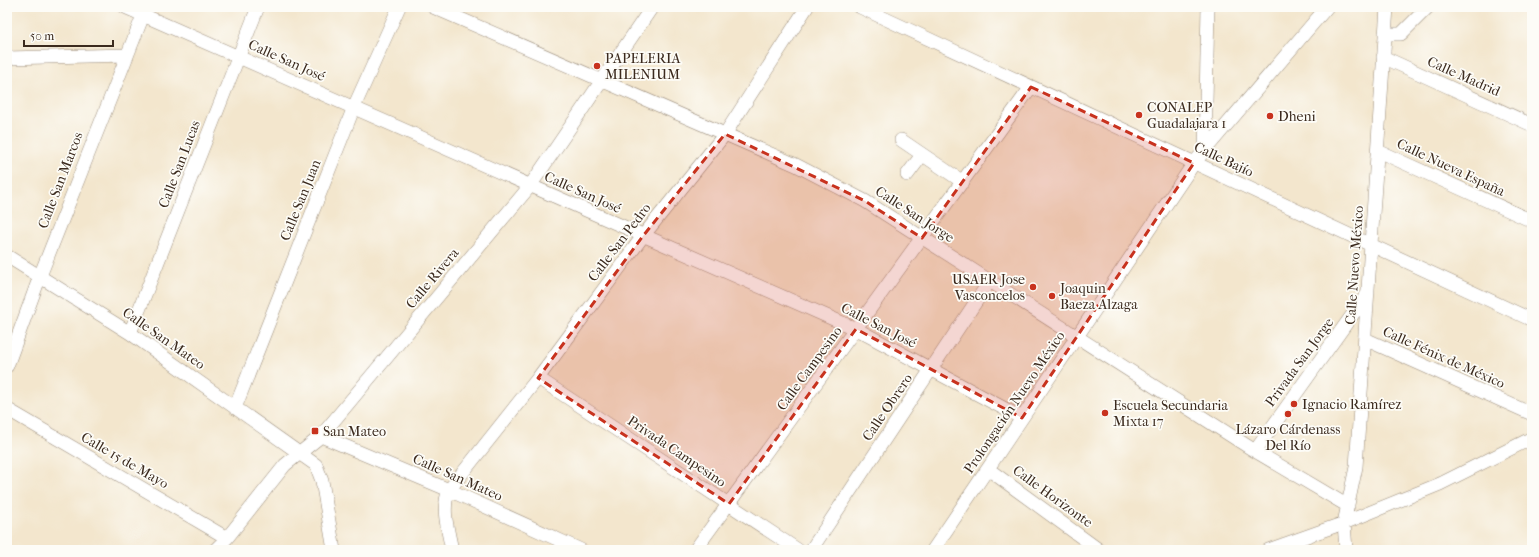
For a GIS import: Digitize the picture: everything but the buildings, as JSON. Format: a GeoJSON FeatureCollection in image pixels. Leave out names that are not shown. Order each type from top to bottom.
{"type":"FeatureCollection","features":[{"type":"Feature","properties":{"kind":"street","name":"Calle San José"},"geometry":{"type":"LineString","coordinates":[[125,7],[144,11],[238,57],[856,329],[1022,418]]}},
{"type":"Feature","properties":{"kind":"street","name":"Calle San Lucas"},"geometry":{"type":"LineString","coordinates":[[130,333],[258,7]]}},
{"type":"Feature","properties":{"kind":"street","name":"Calle San Juan"},"geometry":{"type":"LineString","coordinates":[[235,408],[354,107],[399,7]]}},
{"type":"Feature","properties":{"kind":"street","name":"Calle San Jorge"},"geometry":{"type":"LineString","coordinates":[[433,7],[725,134],[796,166],[865,201],[1076,337],[1255,450],[1348,506]]}},
{"type":"Feature","properties":{"kind":"street","name":"Calle Rivera"},"geometry":{"type":"LineString","coordinates":[[214,550],[227,538],[286,465],[321,436],[530,186],[601,79],[652,7]]}},
{"type":"Feature","properties":{"kind":"street","name":"Calle San Pedro"},"geometry":{"type":"LineString","coordinates":[[449,490],[538,378],[643,236],[725,134],[807,7]]}},
{"type":"Feature","properties":{"kind":"street","name":"Calle Bajío"},"geometry":{"type":"LineString","coordinates":[[860,7],[1532,320]]}},
{"type":"Feature","properties":{"kind":"street"},"geometry":{"type":"LineString","coordinates":[[1205,150],[1208,7]]}},
{"type":"Feature","properties":{"kind":"street","name":"Prolongación Nuevo México"},"geometry":{"type":"LineString","coordinates":[[933,550],[1194,163],[1327,7]]}},
{"type":"Feature","properties":{"kind":"street","name":"Calle Nuevo México"},"geometry":{"type":"LineString","coordinates":[[1344,523],[1356,467],[1378,151],[1386,7]]}},
{"type":"Feature","properties":{"kind":"street"},"geometry":{"type":"LineString","coordinates":[[1385,34],[1401,34],[1428,7]]}},
{"type":"Feature","properties":{"kind":"street","name":"Calle San Marcos"},"geometry":{"type":"LineString","coordinates":[[7,366],[40,276],[144,11]]}},
{"type":"Feature","properties":{"kind":"street"},"geometry":{"type":"LineString","coordinates":[[7,58],[126,55]]}},
{"type":"Feature","properties":{"kind":"street","name":"Calle Madrid"},"geometry":{"type":"LineString","coordinates":[[1383,57],[1532,125]]}},
{"type":"Feature","properties":{"kind":"street","name":"Calle Campesino"},"geometry":{"type":"LineString","coordinates":[[695,550],[1031,87]]}},
{"type":"Feature","properties":{"kind":"street"},"geometry":{"type":"LineString","coordinates":[[901,140],[963,182]]}},
{"type":"Feature","properties":{"kind":"street","name":"Calle Nueva España"},"geometry":{"type":"LineString","coordinates":[[1378,151],[1532,221]]}},
{"type":"Feature","properties":{"kind":"street"},"geometry":{"type":"LineString","coordinates":[[907,175],[922,154]]}},
{"type":"Feature","properties":{"kind":"street","name":"Calle San Mateo"},"geometry":{"type":"LineString","coordinates":[[7,256],[130,333],[316,465],[322,481],[334,550]]}},
{"type":"Feature","properties":{"kind":"street","name":"Calle Obrero"},"geometry":{"type":"LineString","coordinates":[[811,550],[989,282]]}},
{"type":"Feature","properties":{"kind":"street","name":"Privada San Jorge"},"geometry":{"type":"LineString","coordinates":[[1255,450],[1368,292]]}},
{"type":"Feature","properties":{"kind":"street","name":"Calle Fénix de México"},"geometry":{"type":"LineString","coordinates":[[1365,339],[1532,414]]}},
{"type":"Feature","properties":{"kind":"street","name":"Privada Campesino"},"geometry":{"type":"LineString","coordinates":[[538,378],[798,550]]}},
{"type":"Feature","properties":{"kind":"street","name":"Calle 15 de Mayo"},"geometry":{"type":"LineString","coordinates":[[7,409],[227,538]]}},
{"type":"Feature","properties":{"kind":"street","name":"Calle San Mateo"},"geometry":{"type":"LineString","coordinates":[[321,436],[449,490],[581,550]]}},
{"type":"Feature","properties":{"kind":"street"},"geometry":{"type":"LineString","coordinates":[[1268,550],[1344,523],[1440,484],[1532,438]]}},
{"type":"Feature","properties":{"kind":"street","name":"Calle Horizonte"},"geometry":{"type":"LineString","coordinates":[[988,469],[1099,550]]}},
{"type":"Feature","properties":{"kind":"street"},"geometry":{"type":"LineString","coordinates":[[449,490],[445,499],[445,510],[452,550]]}},
{"type":"Feature","properties":{"kind":"street"},"geometry":{"type":"LineString","coordinates":[[1344,523],[1346,550]]}},
{"type":"Feature","properties":{"kind":"highlighted area"},"geometry":{"type":"Polygon","coordinates":[[[1031,87],[1194,163],[1022,418],[856,329],[729,504],[538,378],[643,236],[725,134],[865,201],[922,238],[1031,87]]]}},
{"type":"Feature","properties":{"kind":"place","name":"PAPELERIA MILENIUM"},"geometry":{"type":"Point","coordinates":[597,66]}},
{"type":"Feature","properties":{"kind":"place","name":"CONALEP Guadalajara 1"},"geometry":{"type":"Point","coordinates":[1139,115]}},
{"type":"Feature","properties":{"kind":"place","name":"Dheni"},"geometry":{"type":"Point","coordinates":[1270,116]}},
{"type":"Feature","properties":{"kind":"place","name":"USAER Jose Vasconcelos"},"geometry":{"type":"Point","coordinates":[1033,287]}},
{"type":"Feature","properties":{"kind":"place","name":"Joaquin Baeza Alzaga"},"geometry":{"type":"Point","coordinates":[1052,296]}},
{"type":"Feature","properties":{"kind":"place","name":"Ignacio Ramírez"},"geometry":{"type":"Point","coordinates":[1294,404]}},
{"type":"Feature","properties":{"kind":"place","name":"Escuela Secundaria Mixta 17"},"geometry":{"type":"Point","coordinates":[1105,413]}},
{"type":"Feature","properties":{"kind":"place","name":"Lázaro Cárdenass Del Río"},"geometry":{"type":"Point","coordinates":[1288,414]}},
{"type":"Feature","properties":{"kind":"place","name":"San Mateo"},"geometry":{"type":"Point","coordinates":[315,431]}}]}
